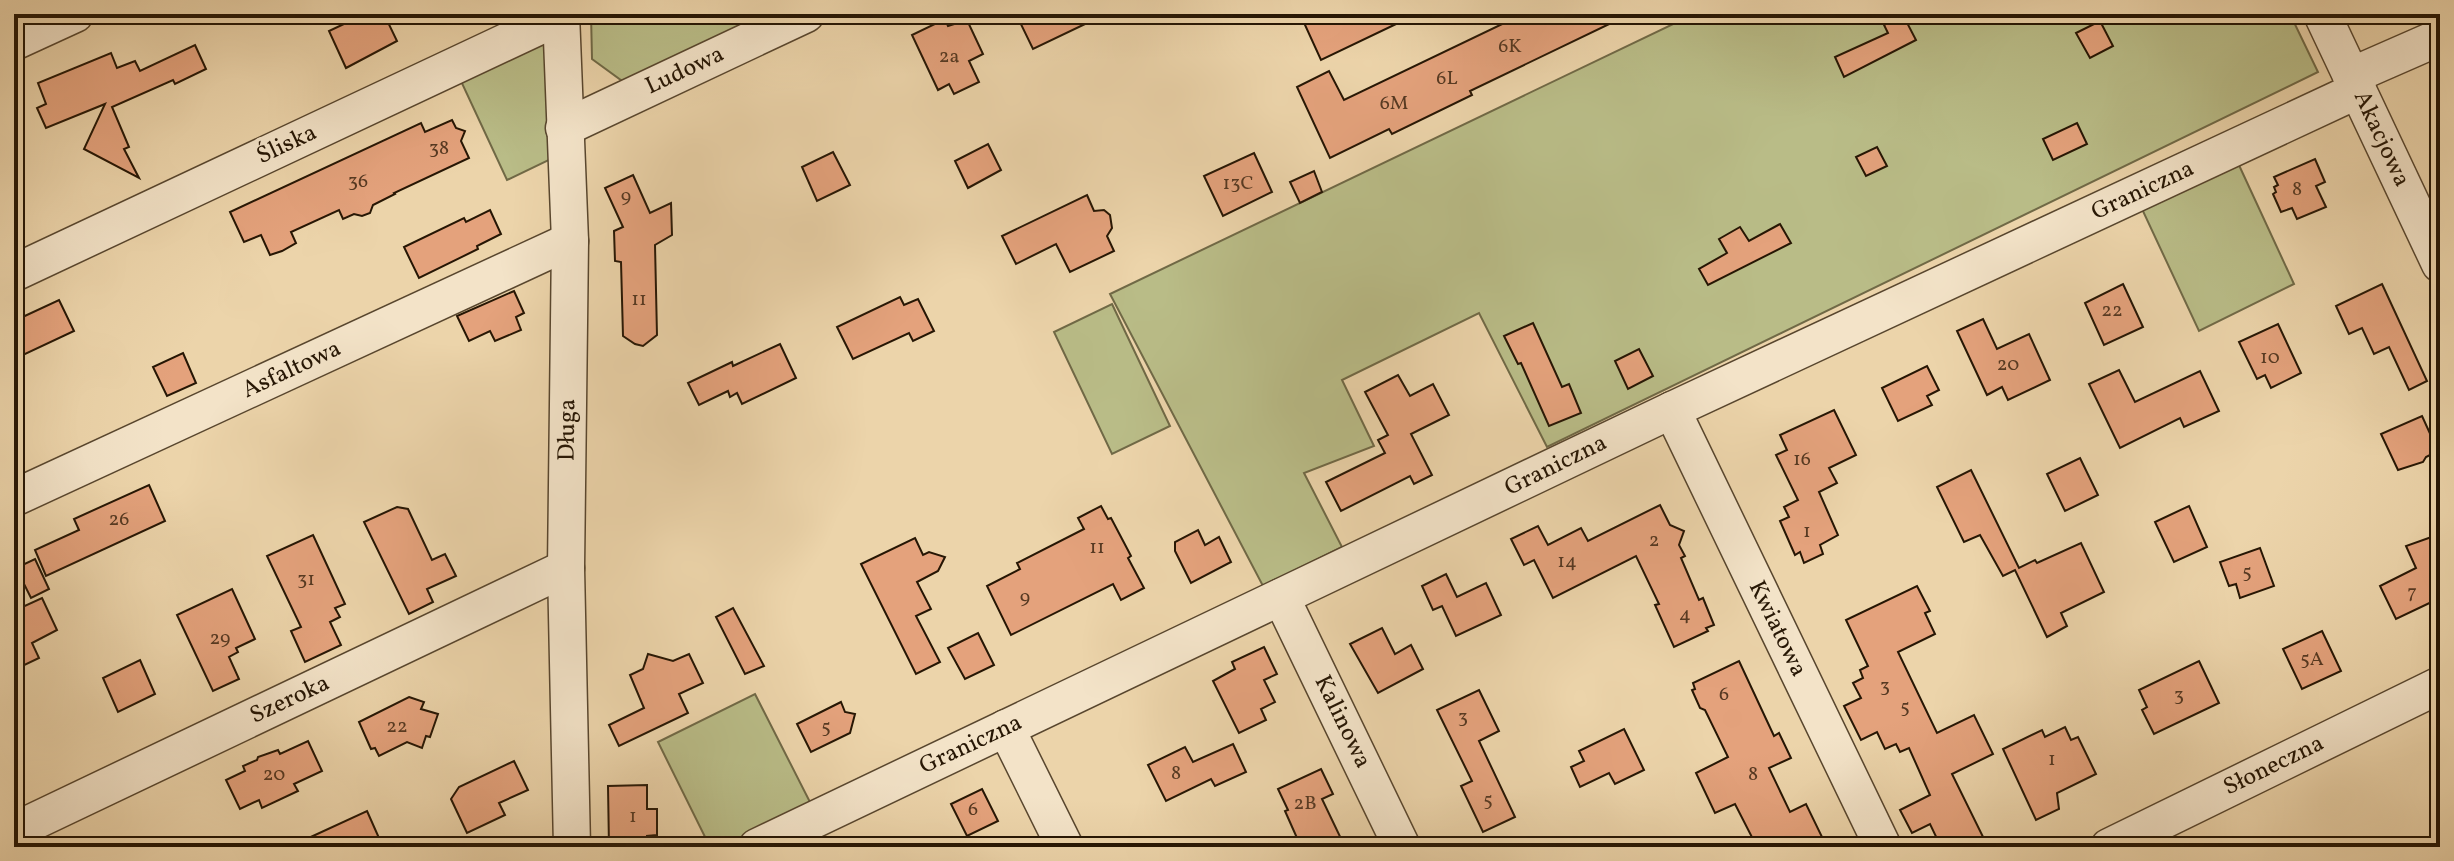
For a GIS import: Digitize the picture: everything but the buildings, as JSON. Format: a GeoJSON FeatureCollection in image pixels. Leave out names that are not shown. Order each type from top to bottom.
{"type":"FeatureCollection","features":[{"type":"Feature","properties":{"kind":"street"},"geometry":{"type":"LineString","coordinates":[[14,42],[75,14]]}},
{"type":"Feature","properties":{"kind":"street","name":"Ludowa"},"geometry":{"type":"LineString","coordinates":[[564,128],[806,14]]}},
{"type":"Feature","properties":{"kind":"street","name":"Akacjowa"},"geometry":{"type":"LineString","coordinates":[[2322,14],[2440,264]]}},
{"type":"Feature","properties":{"kind":"street","name":"Długa"},"geometry":{"type":"LineString","coordinates":[[561,15],[570,241],[566,568],[572,847]]}},
{"type":"Feature","properties":{"kind":"street","name":"Śliska"},"geometry":{"type":"LineString","coordinates":[[14,273],[561,15]]}},
{"type":"Feature","properties":{"kind":"street","name":"Graniczna"},"geometry":{"type":"LineString","coordinates":[[757,847],[2354,83],[2440,37]]}},
{"type":"Feature","properties":{"kind":"street","name":"Asfaltowa"},"geometry":{"type":"LineString","coordinates":[[14,498],[570,241]]}},
{"type":"Feature","properties":{"kind":"street","name":"Kwiatowa"},"geometry":{"type":"LineString","coordinates":[[1672,410],[1883,847]]}},
{"type":"Feature","properties":{"kind":"street","name":"Szeroka"},"geometry":{"type":"LineString","coordinates":[[14,831],[566,568]]}},
{"type":"Feature","properties":{"kind":"street","name":"Kalinowa"},"geometry":{"type":"LineString","coordinates":[[1281,597],[1402,847]]}},
{"type":"Feature","properties":{"kind":"street","name":"Słoneczna"},"geometry":{"type":"LineString","coordinates":[[2109,847],[2440,685]]}},
{"type":"Feature","properties":{"kind":"street"},"geometry":{"type":"LineString","coordinates":[[1006,728],[1065,847]]}},
{"type":"Feature","properties":{"kind":"green space"},"geometry":{"type":"Polygon","coordinates":[[[591,14],[771,14],[625,83],[592,59],[591,14]]]}},
{"type":"Feature","properties":{"kind":"green space"},"geometry":{"type":"Polygon","coordinates":[[[1694,14],[2290,14],[2318,72],[1547,447],[1479,313],[1342,380],[1374,446],[1304,473],[1342,547],[1263,586],[1110,294],[1694,14]]]}},
{"type":"Feature","properties":{"kind":"green space"},"geometry":{"type":"Polygon","coordinates":[[[544,38],[551,159],[507,180],[460,79],[544,38]]]}},
{"type":"Feature","properties":{"kind":"green space"},"geometry":{"type":"Polygon","coordinates":[[[2238,163],[2294,284],[2199,331],[2142,209],[2238,163]]]}},
{"type":"Feature","properties":{"kind":"green space"},"geometry":{"type":"Polygon","coordinates":[[[1112,304],[1170,426],[1112,454],[1054,332],[1112,304]]]}},
{"type":"Feature","properties":{"kind":"green space"},"geometry":{"type":"Polygon","coordinates":[[[755,694],[812,806],[728,847],[710,847],[658,742],[755,694]]]}}]}
